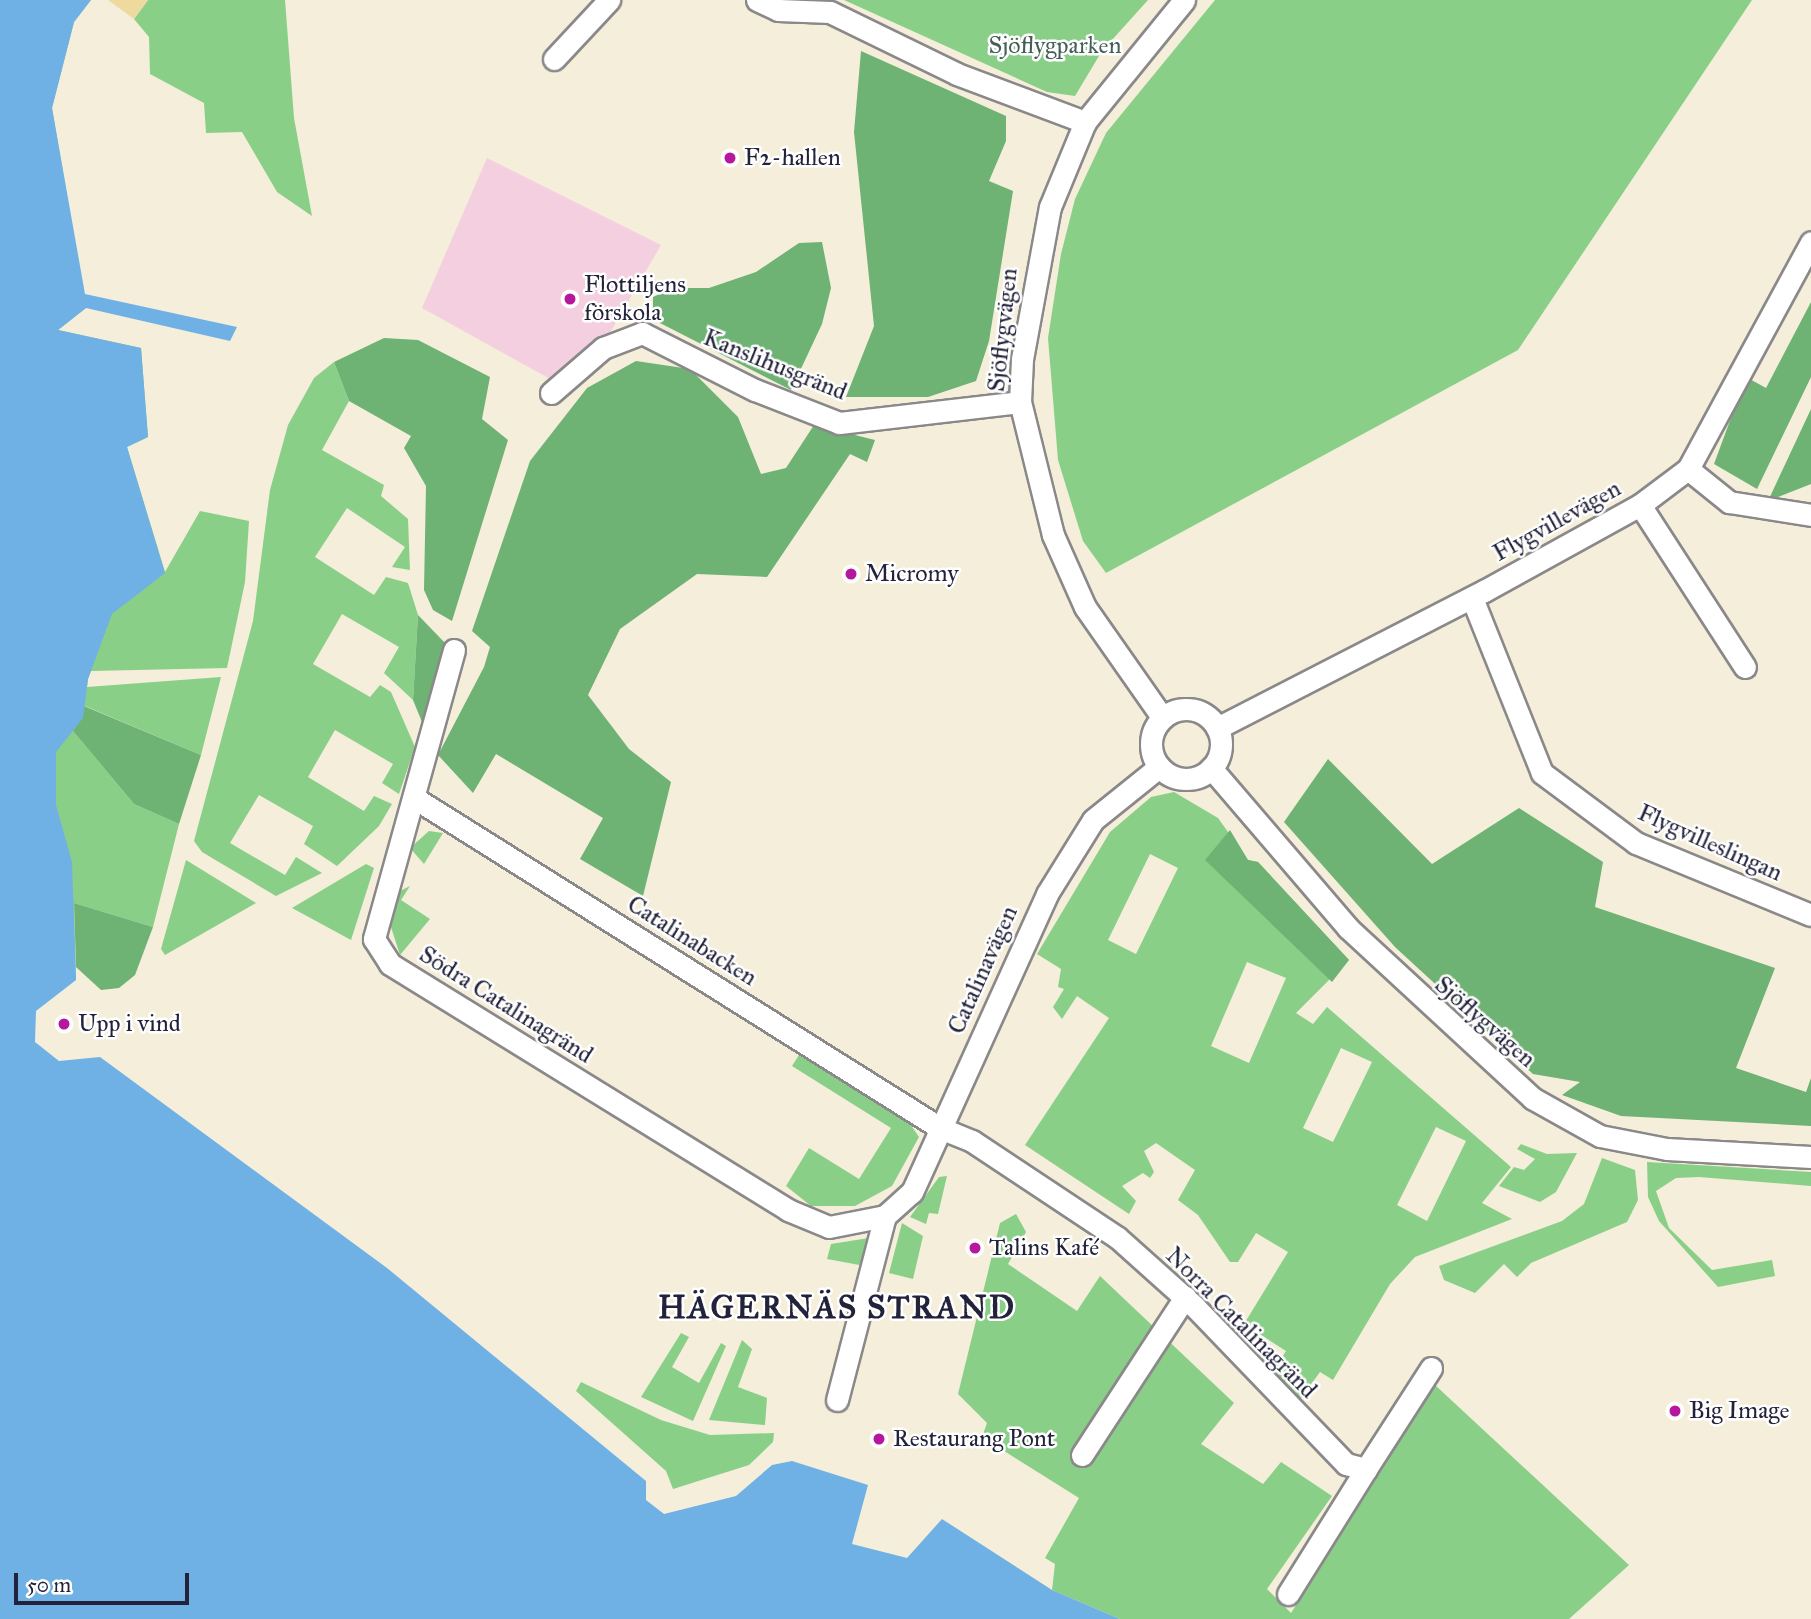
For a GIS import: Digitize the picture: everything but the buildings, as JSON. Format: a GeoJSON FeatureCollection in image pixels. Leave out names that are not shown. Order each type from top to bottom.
{"type":"FeatureCollection","features":[{"type":"Feature","properties":{"kind":"street"},"geometry":{"type":"LineString","coordinates":[[554,59],[609,0]]}},
{"type":"Feature","properties":{"kind":"street"},"geometry":{"type":"LineString","coordinates":[[757,0],[778,10],[830,12],[957,74],[1085,122]]}},
{"type":"Feature","properties":{"kind":"street","name":"Sjöflygvägen"},"geometry":{"type":"LineString","coordinates":[[1162,717],[1080,595],[1053,535],[1020,402],[1033,276],[1050,207],[1085,122],[1184,0]]}},
{"type":"Feature","properties":{"kind":"street","name":"Flygvillevägen"},"geometry":{"type":"LineString","coordinates":[[1217,728],[1472,598],[1640,505],[1688,469],[1811,242]]}},
{"type":"Feature","properties":{"kind":"street","name":"Kanslihusgränd"},"geometry":{"type":"LineString","coordinates":[[551,393],[603,348],[642,333],[755,390],[839,423],[1020,402]]}},
{"type":"Feature","properties":{"kind":"street"},"geometry":{"type":"LineString","coordinates":[[1688,469],[1729,502],[1811,515]]}},
{"type":"Feature","properties":{"kind":"street"},"geometry":{"type":"LineString","coordinates":[[1640,505],[1745,667]]}},
{"type":"Feature","properties":{"kind":"street","name":"Flygvilleslingan"},"geometry":{"type":"LineString","coordinates":[[1472,598],[1542,773],[1636,844],[1811,915]]}},
{"type":"Feature","properties":{"kind":"street","name":"Södra Catalinagränd"},"geometry":{"type":"LineString","coordinates":[[454,650],[416,799],[374,939],[390,964],[810,1222],[841,1226],[885,1216]]}},
{"type":"Feature","properties":{"kind":"street"},"geometry":{"type":"LineString","coordinates":[[1192,709],[1217,728],[1220,749],[1210,768],[1179,778],[1159,767],[1150,745],[1162,717],[1192,709]]}},
{"type":"Feature","properties":{"kind":"street","name":"Catalinavägen"},"geometry":{"type":"LineString","coordinates":[[885,1216],[912,1192],[1046,894],[1093,820],[1159,767]]}},
{"type":"Feature","properties":{"kind":"street","name":"Sjöflygvägen"},"geometry":{"type":"LineString","coordinates":[[1210,768],[1348,928],[1532,1098],[1600,1136],[1667,1149],[1811,1157]]}},
{"type":"Feature","properties":{"kind":"street","name":"Catalinabacken"},"geometry":{"type":"LineString","coordinates":[[416,799],[940,1128]]}},
{"type":"Feature","properties":{"kind":"street","name":"Norra Catalinagränd"},"geometry":{"type":"LineString","coordinates":[[940,1128],[972,1141],[1118,1238],[1185,1297],[1316,1436],[1346,1464],[1366,1469]]}},
{"type":"Feature","properties":{"kind":"street"},"geometry":{"type":"LineString","coordinates":[[837,1400],[885,1216]]}},
{"type":"Feature","properties":{"kind":"street"},"geometry":{"type":"LineString","coordinates":[[1082,1455],[1185,1297]]}},
{"type":"Feature","properties":{"kind":"street"},"geometry":{"type":"LineString","coordinates":[[1288,1594],[1432,1368]]}},
{"type":"Feature","properties":{"kind":"shaded area"},"geometry":{"type":"Polygon","coordinates":[[[487,158],[661,245],[608,336],[552,380],[422,308],[487,158]]]}},
{"type":"Feature","properties":{"kind":"green space"},"geometry":{"type":"Polygon","coordinates":[[[91,0],[74,22],[52,108],[86,308],[58,330],[141,348],[148,437],[127,447],[165,572],[200,511],[249,521],[245,582],[227,668],[91,671],[88,679],[87,687],[221,677],[201,755],[85,706],[73,731],[134,804],[179,824],[153,927],[74,903],[76,980],[0,990],[0,40],[91,0]]]}},
{"type":"Feature","properties":{"kind":"green space"},"geometry":{"type":"Polygon","coordinates":[[[148,0],[285,0],[294,118],[312,216],[277,192],[242,132],[206,133],[204,103],[150,74],[149,37],[134,19],[148,0]]]}},
{"type":"Feature","properties":{"kind":"green space","name":"Sjöflygparken"},"geometry":{"type":"Polygon","coordinates":[[[844,0],[1148,0],[1102,51],[1075,96],[1047,92],[844,0]]]}},
{"type":"Feature","properties":{"kind":"green space"},"geometry":{"type":"Polygon","coordinates":[[[1215,0],[1752,0],[1518,350],[1106,573],[1083,541],[1058,460],[1048,338],[1061,254],[1075,199],[1106,133],[1215,0]]]}},
{"type":"Feature","properties":{"kind":"green space"},"geometry":{"type":"Polygon","coordinates":[[[861,51],[1006,116],[1006,141],[989,181],[1013,191],[989,341],[976,381],[928,397],[846,397],[874,326],[854,132],[861,51]]]}},
{"type":"Feature","properties":{"kind":"green space"},"geometry":{"type":"Polygon","coordinates":[[[822,242],[831,288],[822,324],[791,390],[660,323],[653,312],[653,297],[673,288],[709,288],[756,272],[799,243],[822,242]]]}},
{"type":"Feature","properties":{"kind":"green space"},"geometry":{"type":"Polygon","coordinates":[[[1811,302],[1811,377],[1757,489],[1714,464],[1746,377],[1766,388],[1811,302]]]}},
{"type":"Feature","properties":{"kind":"green space"},"geometry":{"type":"Polygon","coordinates":[[[384,338],[418,340],[490,377],[482,419],[508,440],[452,621],[433,610],[424,590],[426,486],[404,448],[411,436],[349,401],[334,362],[384,338]]]}},
{"type":"Feature","properties":{"kind":"green space"},"geometry":{"type":"Polygon","coordinates":[[[636,361],[690,369],[738,417],[761,474],[786,468],[814,425],[875,440],[867,462],[850,454],[767,577],[697,574],[620,629],[588,695],[629,749],[671,782],[643,896],[580,859],[603,818],[496,754],[473,793],[438,755],[484,667],[490,647],[472,631],[530,461],[587,388],[636,361]]]}},
{"type":"Feature","properties":{"kind":"green space"},"geometry":{"type":"Polygon","coordinates":[[[334,362],[349,401],[322,450],[384,485],[381,496],[408,519],[410,570],[392,567],[405,547],[347,508],[315,557],[374,595],[386,577],[408,583],[418,615],[413,700],[384,673],[399,647],[342,614],[313,664],[370,697],[380,685],[391,692],[415,747],[399,794],[382,783],[393,764],[335,730],[308,777],[364,811],[374,796],[392,804],[379,826],[337,866],[304,844],[313,826],[259,795],[230,843],[285,875],[296,857],[322,873],[276,896],[202,852],[194,841],[253,621],[270,490],[288,425],[314,378],[334,362]]]}},
{"type":"Feature","properties":{"kind":"green space"},"geometry":{"type":"Polygon","coordinates":[[[1811,409],[1811,484],[1768,501],[1811,409]]]}},
{"type":"Feature","properties":{"kind":"green space"},"geometry":{"type":"Polygon","coordinates":[[[418,615],[445,643],[422,722],[413,700],[418,615]]]}},
{"type":"Feature","properties":{"kind":"green space"},"geometry":{"type":"Polygon","coordinates":[[[84,706],[201,755],[179,824],[134,804],[73,731],[84,706]]]}},
{"type":"Feature","properties":{"kind":"green space"},"geometry":{"type":"Polygon","coordinates":[[[1328,759],[1432,864],[1519,808],[1603,862],[1595,907],[1775,968],[1736,1068],[1806,1092],[1811,1078],[1811,1126],[1621,1116],[1562,1095],[1580,1082],[1533,1074],[1395,947],[1284,822],[1328,759]]]}},
{"type":"Feature","properties":{"kind":"green space"},"geometry":{"type":"Polygon","coordinates":[[[1174,792],[1218,818],[1248,860],[1258,862],[1349,960],[1296,1013],[1313,1024],[1327,1007],[1511,1167],[1482,1203],[1512,1219],[1415,1257],[1390,1284],[1333,1380],[1320,1372],[1299,1401],[1270,1376],[1286,1351],[1244,1324],[1288,1252],[1256,1233],[1238,1262],[1230,1262],[1198,1215],[1178,1200],[1195,1170],[1156,1143],[1144,1151],[1154,1172],[1150,1178],[1143,1173],[1122,1186],[1136,1201],[1129,1214],[1025,1145],[1109,1018],[1077,996],[1062,1019],[1053,1007],[1064,989],[1058,987],[1061,969],[1037,954],[1110,832],[1151,797],[1174,792]],[[1150,854],[1108,940],[1136,954],[1178,868],[1150,854]],[[1247,962],[1211,1046],[1249,1063],[1286,978],[1247,962]],[[1341,1048],[1303,1128],[1333,1142],[1372,1062],[1341,1048]],[[1436,1127],[1397,1205],[1427,1221],[1466,1141],[1436,1127]]]}},
{"type":"Feature","properties":{"kind":"green space"},"geometry":{"type":"Polygon","coordinates":[[[1230,830],[1248,860],[1258,862],[1349,960],[1332,982],[1205,860],[1230,830]]]}},
{"type":"Feature","properties":{"kind":"green space"},"geometry":{"type":"Polygon","coordinates":[[[429,831],[443,833],[424,864],[410,848],[429,831]]]}},
{"type":"Feature","properties":{"kind":"green space"},"geometry":{"type":"Polygon","coordinates":[[[186,860],[256,903],[165,955],[161,949],[186,860]]]}},
{"type":"Feature","properties":{"kind":"green space"},"geometry":{"type":"Polygon","coordinates":[[[366,864],[374,868],[351,940],[292,908],[366,864]]]}},
{"type":"Feature","properties":{"kind":"green space"},"geometry":{"type":"Polygon","coordinates":[[[410,886],[401,900],[430,919],[400,955],[389,921],[398,892],[410,886]]]}},
{"type":"Feature","properties":{"kind":"green space"},"geometry":{"type":"Polygon","coordinates":[[[74,903],[153,927],[135,975],[119,988],[101,990],[76,967],[74,903]]]}},
{"type":"Feature","properties":{"kind":"green space"},"geometry":{"type":"Polygon","coordinates":[[[799,1055],[908,1121],[919,1137],[892,1186],[855,1206],[811,1206],[786,1186],[809,1148],[859,1179],[891,1128],[792,1066],[799,1055]]]}},
{"type":"Feature","properties":{"kind":"green space"},"geometry":{"type":"Polygon","coordinates":[[[1521,1144],[1547,1154],[1577,1153],[1556,1192],[1540,1202],[1499,1186],[1514,1167],[1524,1170],[1535,1159],[1517,1149],[1521,1144]]]}},
{"type":"Feature","properties":{"kind":"green space"},"geometry":{"type":"Polygon","coordinates":[[[1602,1158],[1635,1170],[1638,1200],[1627,1222],[1531,1263],[1517,1277],[1504,1264],[1475,1293],[1444,1280],[1439,1266],[1562,1221],[1584,1204],[1602,1158]]]}},
{"type":"Feature","properties":{"kind":"green space"},"geometry":{"type":"Polygon","coordinates":[[[1647,1162],[1811,1172],[1811,1186],[1699,1177],[1676,1178],[1656,1191],[1669,1228],[1712,1270],[1772,1260],[1775,1276],[1718,1287],[1659,1221],[1648,1197],[1647,1162]]]}},
{"type":"Feature","properties":{"kind":"green space"},"geometry":{"type":"Polygon","coordinates":[[[947,1176],[938,1214],[929,1213],[926,1224],[910,1217],[939,1177],[947,1176]]]}},
{"type":"Feature","properties":{"kind":"green space"},"geometry":{"type":"Polygon","coordinates":[[[1016,1214],[1026,1232],[1008,1264],[1077,1311],[1100,1276],[1234,1403],[1201,1444],[1263,1484],[1281,1462],[1332,1496],[1267,1589],[1291,1613],[1435,1385],[1629,1565],[1569,1619],[1120,1619],[1052,1590],[1055,1564],[1045,1558],[1079,1498],[982,1437],[987,1423],[958,1394],[1000,1223],[1016,1214]]]}},
{"type":"Feature","properties":{"kind":"green space"},"geometry":{"type":"Polygon","coordinates":[[[902,1223],[923,1236],[913,1279],[889,1273],[902,1223]]]}},
{"type":"Feature","properties":{"kind":"green space"},"geometry":{"type":"Polygon","coordinates":[[[869,1238],[865,1266],[827,1259],[831,1244],[869,1238]]]}},
{"type":"Feature","properties":{"kind":"green space"},"geometry":{"type":"Polygon","coordinates":[[[681,1333],[689,1337],[672,1367],[699,1383],[721,1343],[726,1346],[693,1421],[641,1397],[681,1333]]]}},
{"type":"Feature","properties":{"kind":"green space"},"geometry":{"type":"Polygon","coordinates":[[[742,1340],[752,1349],[738,1387],[767,1398],[765,1425],[709,1420],[742,1340]]]}},
{"type":"Feature","properties":{"kind":"green space"},"geometry":{"type":"Polygon","coordinates":[[[581,1382],[661,1420],[710,1435],[774,1433],[773,1442],[749,1465],[673,1489],[666,1471],[576,1391],[581,1382]]]}},
{"type":"Feature","properties":{"kind":"sand"},"geometry":{"type":"Polygon","coordinates":[[[108,0],[148,0],[134,19],[108,0]]]}},
{"type":"Feature","properties":{"kind":"water"},"geometry":{"type":"Polygon","coordinates":[[[0,0],[91,0],[74,22],[52,108],[85,294],[237,327],[230,341],[86,308],[58,330],[141,348],[148,437],[127,447],[165,573],[112,614],[88,679],[83,718],[56,752],[56,805],[72,862],[76,980],[36,1011],[35,1042],[59,1061],[100,1057],[387,1268],[646,1481],[646,1500],[664,1514],[736,1496],[772,1465],[792,1461],[868,1485],[852,1544],[907,1558],[942,1519],[1052,1590],[1120,1619],[0,1619],[0,0]]]}},
{"type":"Feature","properties":{"kind":"place","name":"F2-hallen"},"geometry":{"type":"Point","coordinates":[730,158]}},
{"type":"Feature","properties":{"kind":"place","name":"Flottiljens förskola"},"geometry":{"type":"Point","coordinates":[570,299]}},
{"type":"Feature","properties":{"kind":"place","name":"Micromy"},"geometry":{"type":"Point","coordinates":[851,574]}},
{"type":"Feature","properties":{"kind":"place","name":"Upp i vind"},"geometry":{"type":"Point","coordinates":[64,1024]}},
{"type":"Feature","properties":{"kind":"place","name":"Talins Kafé"},"geometry":{"type":"Point","coordinates":[975,1248]}},
{"type":"Feature","properties":{"kind":"place","name":"Big Image"},"geometry":{"type":"Point","coordinates":[1675,1411]}},
{"type":"Feature","properties":{"kind":"place","name":"Restaurang Pont"},"geometry":{"type":"Point","coordinates":[879,1439]}},
{"type":"Feature","properties":{"kind":"district","name":"HÄGERNÄS STRAND"},"geometry":{"type":"Point","coordinates":[837,1308]}}]}
